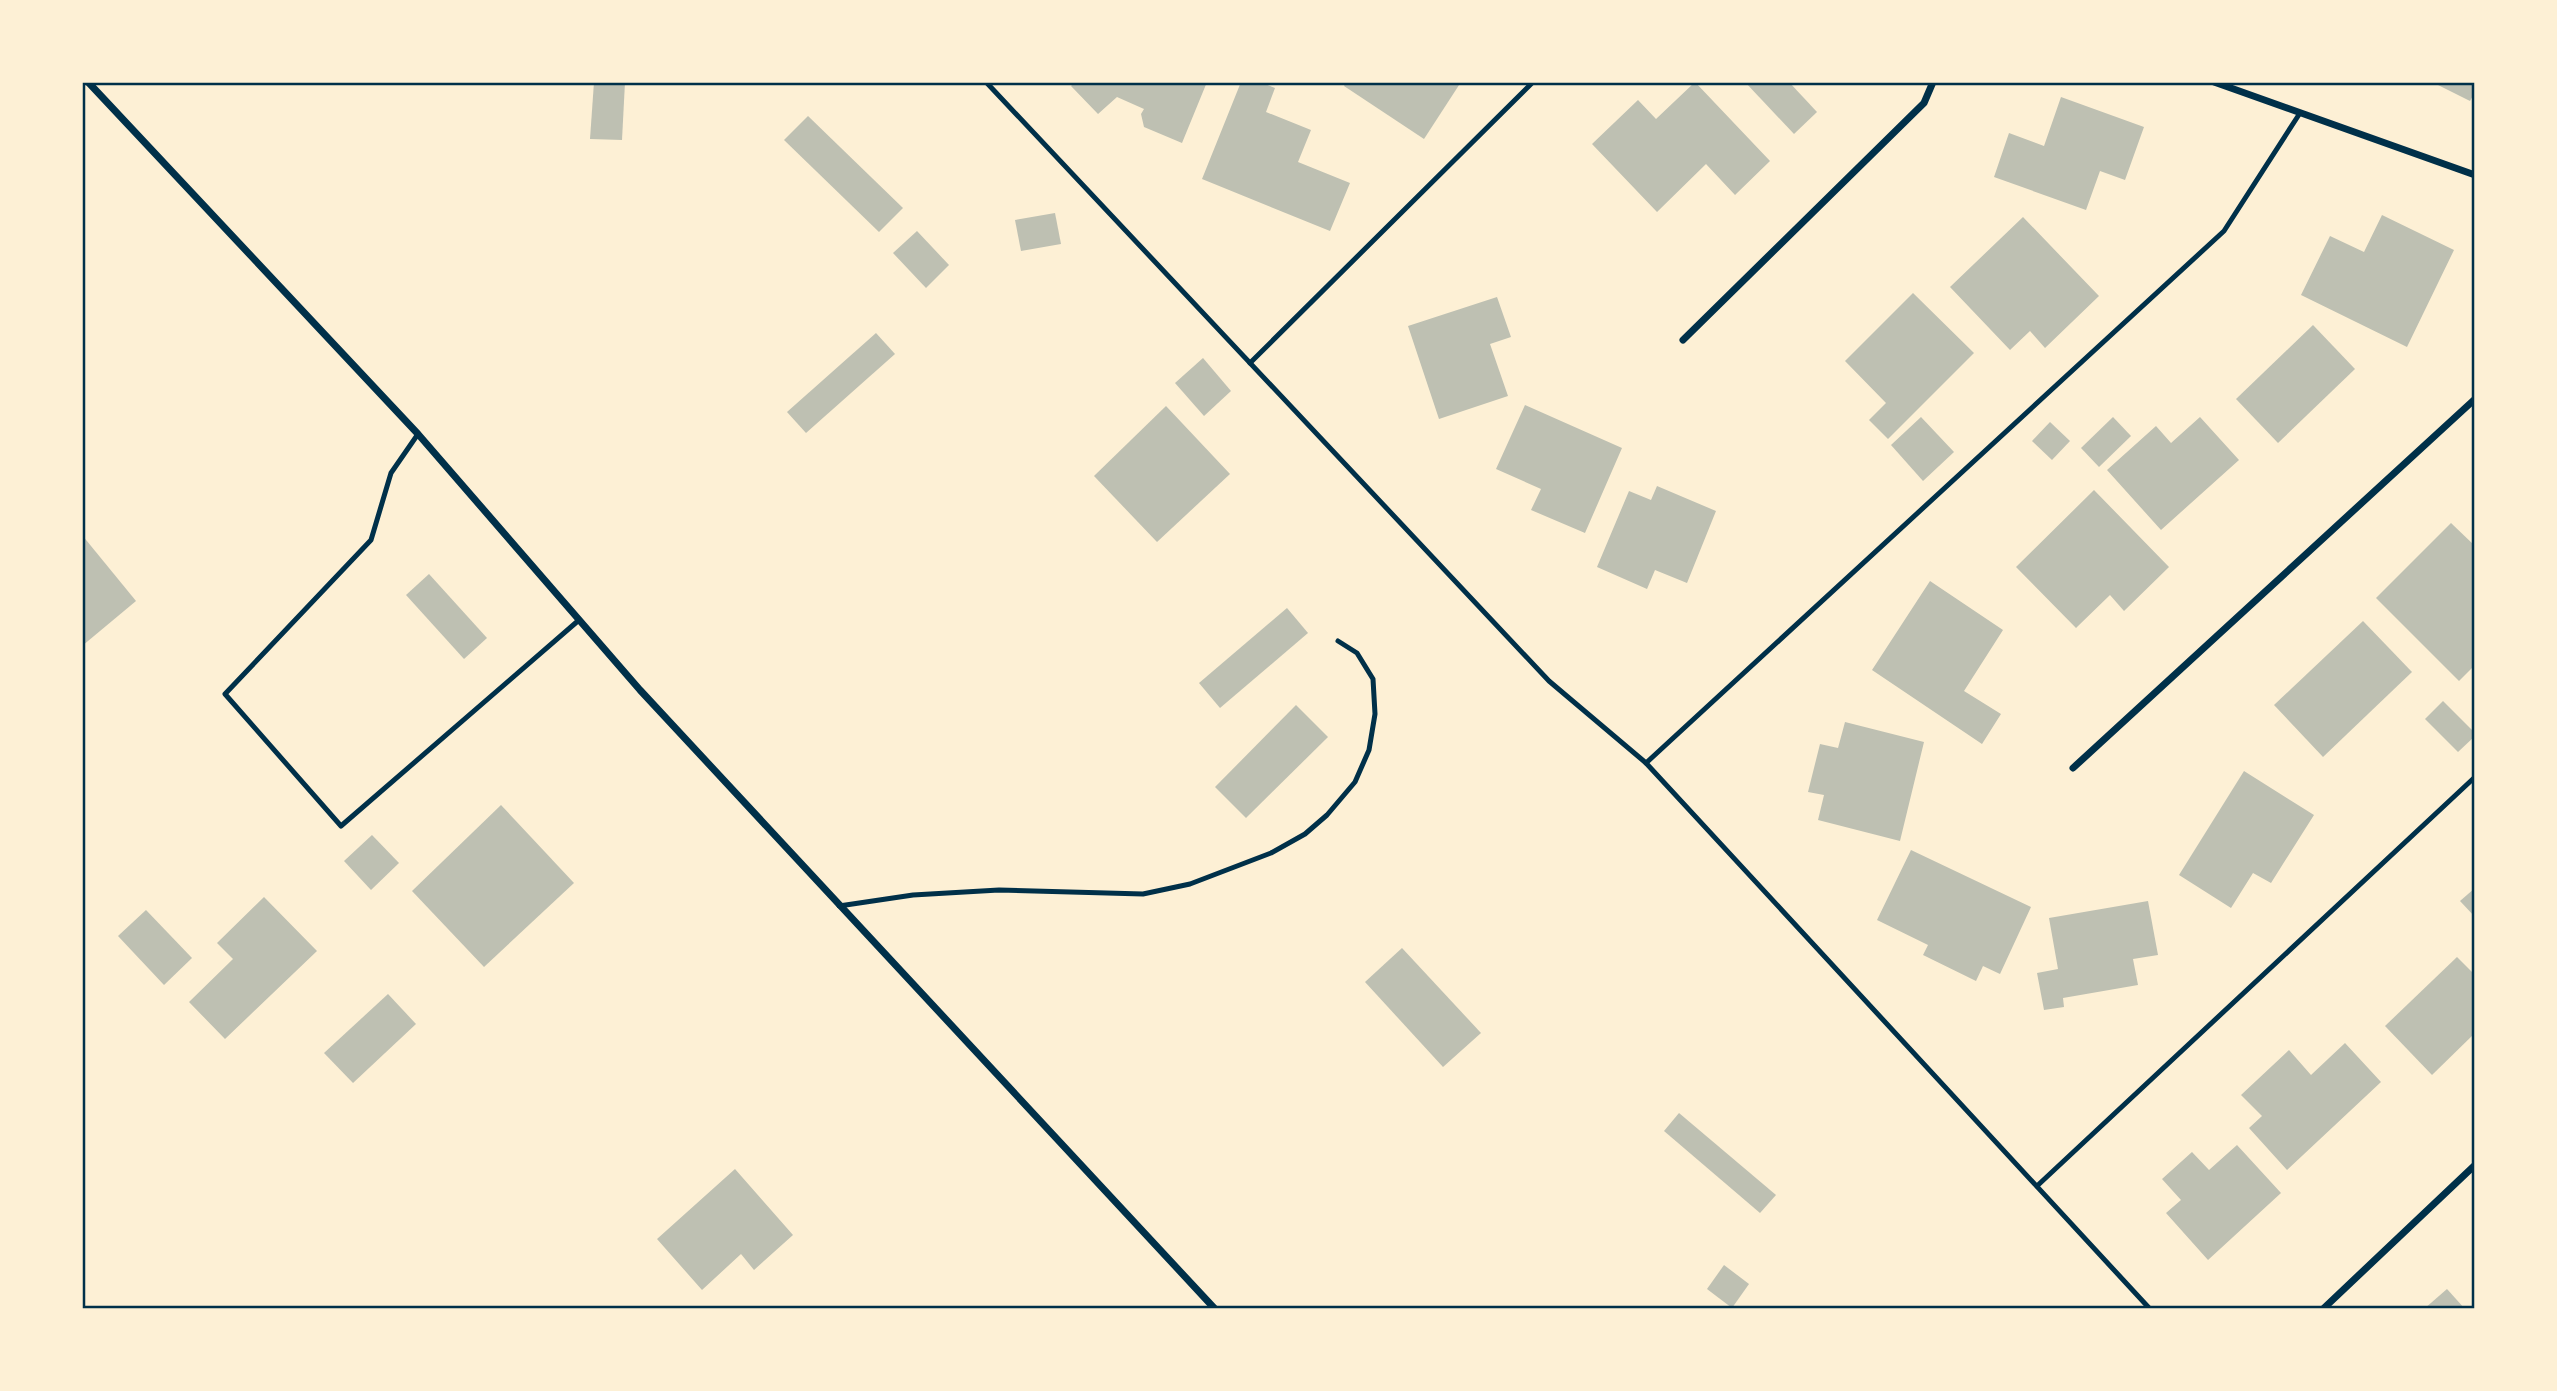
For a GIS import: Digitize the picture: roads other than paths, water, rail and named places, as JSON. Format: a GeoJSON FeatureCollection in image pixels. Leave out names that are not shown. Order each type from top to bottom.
{"type":"FeatureCollection","features":[{"type":"Feature","properties":{"kind":"street"},"geometry":{"type":"LineString","coordinates":[[88,82],[418,435],[640,691],[1215,1309]]}},
{"type":"Feature","properties":{"kind":"street"},"geometry":{"type":"LineString","coordinates":[[1683,340],[1924,103],[1933,82]]}},
{"type":"Feature","properties":{"kind":"street"},"geometry":{"type":"LineString","coordinates":[[2214,82],[2475,175]]}},
{"type":"Feature","properties":{"kind":"street"},"geometry":{"type":"LineString","coordinates":[[2073,768],[2475,399]]}},
{"type":"Feature","properties":{"kind":"street"},"geometry":{"type":"LineString","coordinates":[[2323,1309],[2473,1169]]}},
{"type":"Feature","properties":{"kind":"lane"},"geometry":{"type":"LineString","coordinates":[[986,82],[1549,681],[1646,762],[2150,1309]]}},
{"type":"Feature","properties":{"kind":"lane"},"geometry":{"type":"LineString","coordinates":[[1250,363],[1533,82]]}},
{"type":"Feature","properties":{"kind":"lane"},"geometry":{"type":"LineString","coordinates":[[1646,762],[2224,231],[2300,113]]}},
{"type":"Feature","properties":{"kind":"lane"},"geometry":{"type":"LineString","coordinates":[[418,435],[391,473],[371,540],[225,694],[341,826],[579,620]]}},
{"type":"Feature","properties":{"kind":"lane"},"geometry":{"type":"LineString","coordinates":[[839,906],[913,895],[999,890],[1143,894],[1190,884],[1271,853],[1305,834],[1327,815],[1355,782],[1369,750],[1376,714],[1373,680],[1357,653],[1338,641]]}},
{"type":"Feature","properties":{"kind":"lane"},"geometry":{"type":"LineString","coordinates":[[2037,1186],[2475,777]]}}]}
